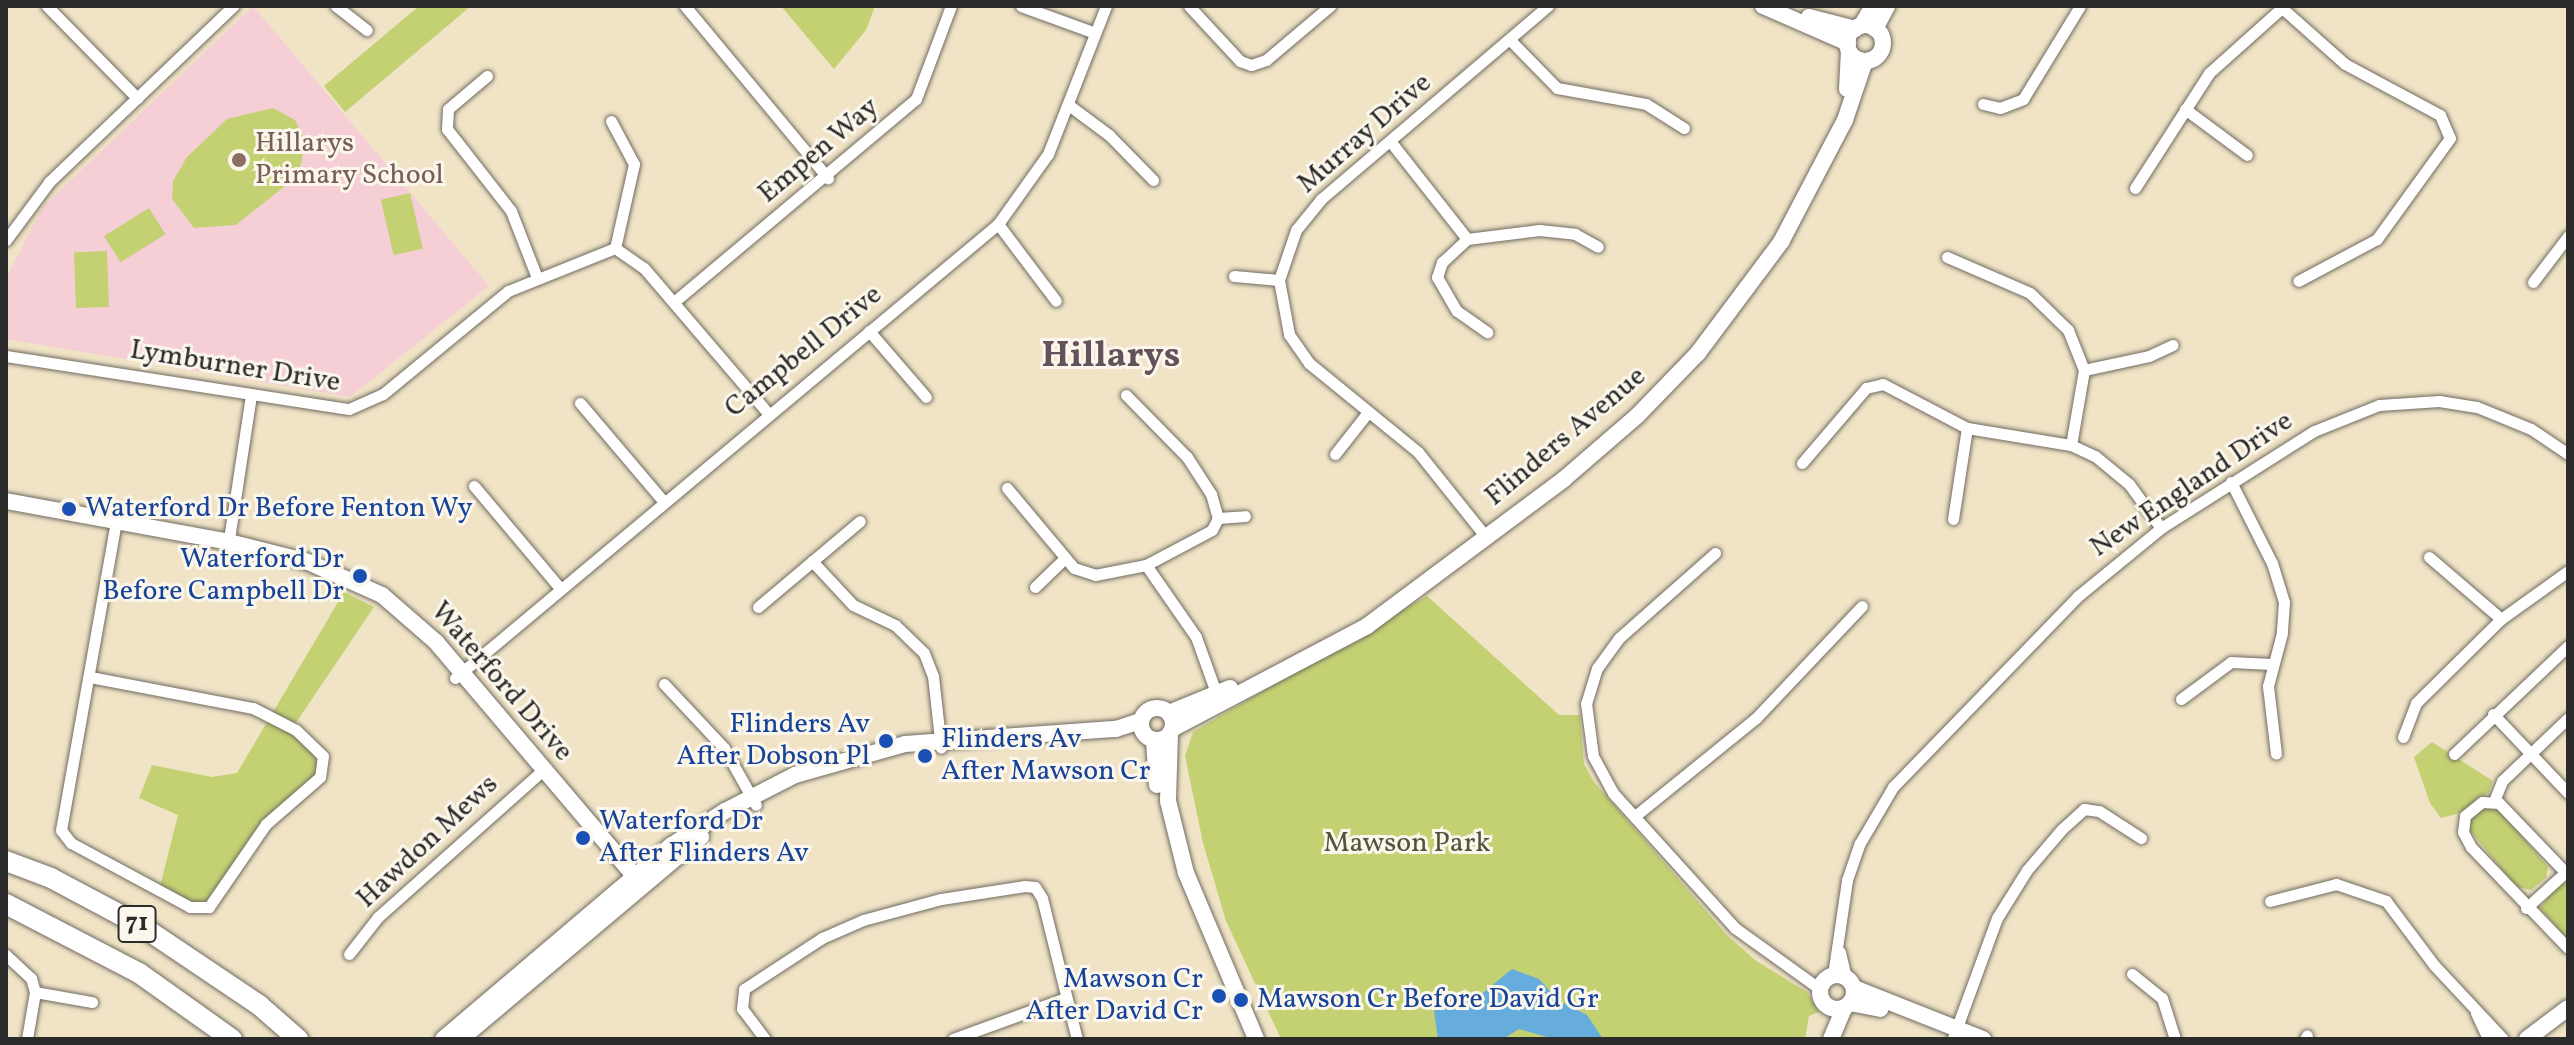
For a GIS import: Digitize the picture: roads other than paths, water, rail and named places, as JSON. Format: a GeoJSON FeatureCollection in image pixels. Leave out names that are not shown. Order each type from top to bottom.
{"type":"FeatureCollection","features":[{"type":"Feature","properties":{"kind":"highway","name":"71"},"geometry":{"type":"LineString","coordinates":[[6,861],[143,927],[259,1005],[298,1039]]}},
{"type":"Feature","properties":{"kind":"highway","name":"71"},"geometry":{"type":"LineString","coordinates":[[6,904],[139,973],[232,1039]]}},
{"type":"Feature","properties":{"kind":"main road"},"geometry":{"type":"LineString","coordinates":[[1763,6],[1858,35]]}},
{"type":"Feature","properties":{"kind":"main road"},"geometry":{"type":"LineString","coordinates":[[1786,6],[1858,35]]}},
{"type":"Feature","properties":{"kind":"main road","name":"Flinders Avenue"},"geometry":{"type":"LineString","coordinates":[[1170,725],[1367,626],[1630,409],[1735,290],[1819,153],[1849,83],[1858,35],[1873,6]]}},
{"type":"Feature","properties":{"kind":"main road","name":"Flinders Avenue"},"geometry":{"type":"LineString","coordinates":[[1858,35],[1887,6]]}},
{"type":"Feature","properties":{"kind":"main road"},"geometry":{"type":"LineString","coordinates":[[1858,35],[1865,61]]}},
{"type":"Feature","properties":{"kind":"main road","name":"Flinders Avenue"},"geometry":{"type":"LineString","coordinates":[[1483,533],[1607,443],[1678,375],[1729,315],[1806,201],[1845,120],[1865,61],[1881,50],[1858,35]]}},
{"type":"Feature","properties":{"kind":"main road","name":"Waterford Drive"},"geometry":{"type":"LineString","coordinates":[[6,501],[115,526],[308,562],[382,595],[418,624],[634,884]]}},
{"type":"Feature","properties":{"kind":"main road","name":"Waterford Drive"},"geometry":{"type":"LineString","coordinates":[[6,512],[115,526]]}},
{"type":"Feature","properties":{"kind":"main road"},"geometry":{"type":"LineString","coordinates":[[1170,725],[1151,709],[1146,732],[1160,810],[1176,874],[1245,1039]]}},
{"type":"Feature","properties":{"kind":"main road"},"geometry":{"type":"LineString","coordinates":[[443,1039],[634,884],[753,801],[828,773],[941,743],[1146,732],[1170,725]]}},
{"type":"Feature","properties":{"kind":"main road"},"geometry":{"type":"LineString","coordinates":[[1170,725],[1168,801],[1186,873],[1256,1039]]}},
{"type":"Feature","properties":{"kind":"main road"},"geometry":{"type":"LineString","coordinates":[[464,1039],[634,884]]}},
{"type":"Feature","properties":{"kind":"main road"},"geometry":{"type":"LineString","coordinates":[[1837,991],[1955,1035],[1983,1039]]}},
{"type":"Feature","properties":{"kind":"main road"},"geometry":{"type":"LineString","coordinates":[[1823,1039],[1837,991]]}},
{"type":"Feature","properties":{"kind":"main road"},"geometry":{"type":"LineString","coordinates":[[1831,1039],[1837,991]]}},
{"type":"Feature","properties":{"kind":"main road"},"geometry":{"type":"LineString","coordinates":[[2527,1039],[2568,1008]]}},
{"type":"Feature","properties":{"kind":"main road"},"geometry":{"type":"LineString","coordinates":[[2542,1039],[2568,1020]]}},
{"type":"Feature","properties":{"kind":"street"},"geometry":{"type":"LineString","coordinates":[[47,6],[137,98]]}},
{"type":"Feature","properties":{"kind":"street"},"geometry":{"type":"LineString","coordinates":[[6,240],[33,198],[233,6]]}},
{"type":"Feature","properties":{"kind":"street"},"geometry":{"type":"LineString","coordinates":[[336,6],[367,30]]}},
{"type":"Feature","properties":{"kind":"street"},"geometry":{"type":"LineString","coordinates":[[685,6],[828,178]]}},
{"type":"Feature","properties":{"kind":"street","name":"Empen Way"},"geometry":{"type":"LineString","coordinates":[[675,301],[828,178],[916,99],[951,6]]}},
{"type":"Feature","properties":{"kind":"street"},"geometry":{"type":"LineString","coordinates":[[1021,6],[1095,33]]}},
{"type":"Feature","properties":{"kind":"street","name":"Campbell Drive"},"geometry":{"type":"LineString","coordinates":[[458,675],[767,412],[998,224],[1036,176],[1070,106],[1106,6]]}},
{"type":"Feature","properties":{"kind":"street"},"geometry":{"type":"LineString","coordinates":[[1189,6],[1240,61],[1251,65],[1266,60],[1330,6]]}},
{"type":"Feature","properties":{"kind":"street","name":"Murray Drive"},"geometry":{"type":"LineString","coordinates":[[1483,533],[1418,452],[1320,375],[1297,348],[1286,325],[1279,280],[1288,247],[1307,215],[1390,141],[1512,42],[1548,6]]}},
{"type":"Feature","properties":{"kind":"street"},"geometry":{"type":"LineString","coordinates":[[1983,104],[2000,108],[2023,99],[2080,6]]}},
{"type":"Feature","properties":{"kind":"street"},"geometry":{"type":"LineString","coordinates":[[2135,188],[2209,73],[2283,7],[2345,64],[2440,115],[2450,138],[2377,239],[2298,281]]}},
{"type":"Feature","properties":{"kind":"street"},"geometry":{"type":"LineString","coordinates":[[1512,42],[1557,88],[1646,104],[1684,128]]}},
{"type":"Feature","properties":{"kind":"street"},"geometry":{"type":"LineString","coordinates":[[487,76],[448,109],[447,129],[511,211],[536,275]]}},
{"type":"Feature","properties":{"kind":"street"},"geometry":{"type":"LineString","coordinates":[[1070,106],[1109,135],[1153,180]]}},
{"type":"Feature","properties":{"kind":"street"},"geometry":{"type":"LineString","coordinates":[[2185,109],[2247,155]]}},
{"type":"Feature","properties":{"kind":"street"},"geometry":{"type":"LineString","coordinates":[[611,121],[634,164],[615,248],[634,257],[675,301],[767,412]]}},
{"type":"Feature","properties":{"kind":"street"},"geometry":{"type":"LineString","coordinates":[[1390,141],[1467,239]]}},
{"type":"Feature","properties":{"kind":"street"},"geometry":{"type":"LineString","coordinates":[[998,224],[1056,301]]}},
{"type":"Feature","properties":{"kind":"street"},"geometry":{"type":"LineString","coordinates":[[1487,332],[1457,311],[1437,277],[1442,262],[1467,239],[1539,230],[1575,234],[1598,247]]}},
{"type":"Feature","properties":{"kind":"street"},"geometry":{"type":"LineString","coordinates":[[2533,282],[2568,236]]}},
{"type":"Feature","properties":{"kind":"street","name":"Lymburner Drive"},"geometry":{"type":"LineString","coordinates":[[6,356],[336,409],[374,400],[494,300],[536,275],[615,248]]}},
{"type":"Feature","properties":{"kind":"street"},"geometry":{"type":"LineString","coordinates":[[1947,257],[2022,289],[2052,309],[2076,345],[2084,370],[2071,445]]}},
{"type":"Feature","properties":{"kind":"street"},"geometry":{"type":"LineString","coordinates":[[1234,276],[1279,280]]}},
{"type":"Feature","properties":{"kind":"street"},"geometry":{"type":"LineString","coordinates":[[869,331],[926,397]]}},
{"type":"Feature","properties":{"kind":"street"},"geometry":{"type":"LineString","coordinates":[[2084,370],[2149,356],[2173,345]]}},
{"type":"Feature","properties":{"kind":"street"},"geometry":{"type":"LineString","coordinates":[[1802,463],[1874,383],[1967,428],[2071,445],[2119,474],[2161,528]]}},
{"type":"Feature","properties":{"kind":"street"},"geometry":{"type":"LineString","coordinates":[[228,547],[251,395]]}},
{"type":"Feature","properties":{"kind":"street"},"geometry":{"type":"LineString","coordinates":[[1007,488],[1063,560],[1095,575],[1146,565],[1212,530],[1218,518],[1211,494],[1187,457],[1126,395]]}},
{"type":"Feature","properties":{"kind":"street","name":"New England Drive"},"geometry":{"type":"LineString","coordinates":[[1837,991],[1847,880],[1860,843],[1893,787],[2078,596],[2161,528],[2231,482],[2346,414],[2411,401],[2497,413],[2563,450]]}},
{"type":"Feature","properties":{"kind":"street"},"geometry":{"type":"LineString","coordinates":[[580,403],[663,501]]}},
{"type":"Feature","properties":{"kind":"street"},"geometry":{"type":"LineString","coordinates":[[1335,454],[1368,412]]}},
{"type":"Feature","properties":{"kind":"street"},"geometry":{"type":"LineString","coordinates":[[1953,519],[1967,428]]}},
{"type":"Feature","properties":{"kind":"street"},"geometry":{"type":"LineString","coordinates":[[2563,450],[2568,436]]}},
{"type":"Feature","properties":{"kind":"street"},"geometry":{"type":"LineString","coordinates":[[2231,482],[2272,563],[2284,602],[2282,633],[2271,664],[2268,700],[2276,754]]}},
{"type":"Feature","properties":{"kind":"street"},"geometry":{"type":"LineString","coordinates":[[474,486],[559,587]]}},
{"type":"Feature","properties":{"kind":"street"},"geometry":{"type":"LineString","coordinates":[[1218,518],[1245,516]]}},
{"type":"Feature","properties":{"kind":"street"},"geometry":{"type":"LineString","coordinates":[[758,607],[860,521]]}},
{"type":"Feature","properties":{"kind":"street"},"geometry":{"type":"LineString","coordinates":[[90,677],[242,705],[296,730],[323,756],[320,777],[266,824],[204,909],[71,843],[61,830],[115,526]]}},
{"type":"Feature","properties":{"kind":"street"},"geometry":{"type":"LineString","coordinates":[[1715,553],[1619,638],[1590,685],[1586,718],[1593,756],[1613,793],[1735,928],[1805,978],[1837,991]]}},
{"type":"Feature","properties":{"kind":"street"},"geometry":{"type":"LineString","coordinates":[[2429,557],[2501,619]]}},
{"type":"Feature","properties":{"kind":"street"},"geometry":{"type":"LineString","coordinates":[[1035,587],[1063,560]]}},
{"type":"Feature","properties":{"kind":"street"},"geometry":{"type":"LineString","coordinates":[[812,561],[853,605],[895,625],[924,653],[933,676],[941,743]]}},
{"type":"Feature","properties":{"kind":"street"},"geometry":{"type":"LineString","coordinates":[[1146,565],[1191,628],[1218,699]]}},
{"type":"Feature","properties":{"kind":"street"},"geometry":{"type":"LineString","coordinates":[[2403,737],[2416,703],[2501,619],[2568,571]]}},
{"type":"Feature","properties":{"kind":"street"},"geometry":{"type":"LineString","coordinates":[[1635,816],[1756,718],[1862,606]]}},
{"type":"Feature","properties":{"kind":"street"},"geometry":{"type":"LineString","coordinates":[[2454,754],[2568,646]]}},
{"type":"Feature","properties":{"kind":"street"},"geometry":{"type":"LineString","coordinates":[[2181,699],[2231,662],[2271,664]]}},
{"type":"Feature","properties":{"kind":"street"},"geometry":{"type":"LineString","coordinates":[[664,684],[724,748],[753,801]]}},
{"type":"Feature","properties":{"kind":"street"},"geometry":{"type":"LineString","coordinates":[[2493,714],[2568,793]]}},
{"type":"Feature","properties":{"kind":"street"},"geometry":{"type":"LineString","coordinates":[[2494,801],[2498,787],[2529,753],[2568,718]]}},
{"type":"Feature","properties":{"kind":"street","name":"Hawdon Mews"},"geometry":{"type":"LineString","coordinates":[[349,954],[378,917],[541,772]]}},
{"type":"Feature","properties":{"kind":"street"},"geometry":{"type":"LineString","coordinates":[[2494,801],[2507,809],[2567,873],[2526,908]]}},
{"type":"Feature","properties":{"kind":"street"},"geometry":{"type":"LineString","coordinates":[[2494,801],[2468,811],[2463,832],[2526,908],[2568,948]]}},
{"type":"Feature","properties":{"kind":"street"},"geometry":{"type":"LineString","coordinates":[[1955,1035],[1997,918],[2027,870],[2062,829],[2084,809],[2099,811],[2141,838]]}},
{"type":"Feature","properties":{"kind":"street"},"geometry":{"type":"LineString","coordinates":[[2270,901],[2336,884],[2386,901],[2476,1013],[2503,1039]]}},
{"type":"Feature","properties":{"kind":"street"},"geometry":{"type":"LineString","coordinates":[[765,1039],[742,1009],[740,998],[756,979],[863,920],[979,892],[1025,886],[1039,891],[1063,999],[1077,1039]]}},
{"type":"Feature","properties":{"kind":"street"},"geometry":{"type":"LineString","coordinates":[[6,955],[31,978],[35,992],[27,1039]]}},
{"type":"Feature","properties":{"kind":"street"},"geometry":{"type":"LineString","coordinates":[[2132,974],[2162,998],[2175,1039]]}},
{"type":"Feature","properties":{"kind":"street"},"geometry":{"type":"LineString","coordinates":[[35,992],[92,1002]]}},
{"type":"Feature","properties":{"kind":"street"},"geometry":{"type":"LineString","coordinates":[[953,1039],[1063,999]]}},
{"type":"Feature","properties":{"kind":"street"},"geometry":{"type":"LineString","coordinates":[[2476,1013],[2488,1039]]}},
{"type":"Feature","properties":{"kind":"water"},"geometry":{"type":"Polygon","coordinates":[[[1512,969],[1539,979],[1558,1000],[1587,1015],[1603,1039],[1554,1039],[1519,1029],[1503,1039],[1438,1039],[1434,1011],[1444,1004],[1473,1001],[1512,969]]]}},
{"type":"Feature","properties":{"kind":"place","name":"Hillarys Primary School"},"geometry":{"type":"Point","coordinates":[239,160]}},
{"type":"Feature","properties":{"kind":"place","name":"Waterford Dr Before Fenton Wy"},"geometry":{"type":"Point","coordinates":[69,509]}},
{"type":"Feature","properties":{"kind":"place","name":"Waterford Dr Before Campbell Dr"},"geometry":{"type":"Point","coordinates":[360,576]}},
{"type":"Feature","properties":{"kind":"place","name":"Flinders Av After Dobson Pl"},"geometry":{"type":"Point","coordinates":[886,741]}},
{"type":"Feature","properties":{"kind":"place","name":"Flinders Av After Mawson Cr"},"geometry":{"type":"Point","coordinates":[925,756]}},
{"type":"Feature","properties":{"kind":"place","name":"Waterford Dr After Flinders Av"},"geometry":{"type":"Point","coordinates":[583,838]}},
{"type":"Feature","properties":{"kind":"place","name":"Mawson Cr After David Cr"},"geometry":{"type":"Point","coordinates":[1219,996]}},
{"type":"Feature","properties":{"kind":"place","name":"Mawson Cr Before David Gr"},"geometry":{"type":"Point","coordinates":[1241,1000]}},
{"type":"Feature","properties":{"kind":"district","name":"Hillarys"},"geometry":{"type":"Point","coordinates":[1111,358]}},
{"type":"Feature","properties":{"kind":"park label","name":"Mawson Park"},"geometry":{"type":"Point","coordinates":[1407,844]}}]}
